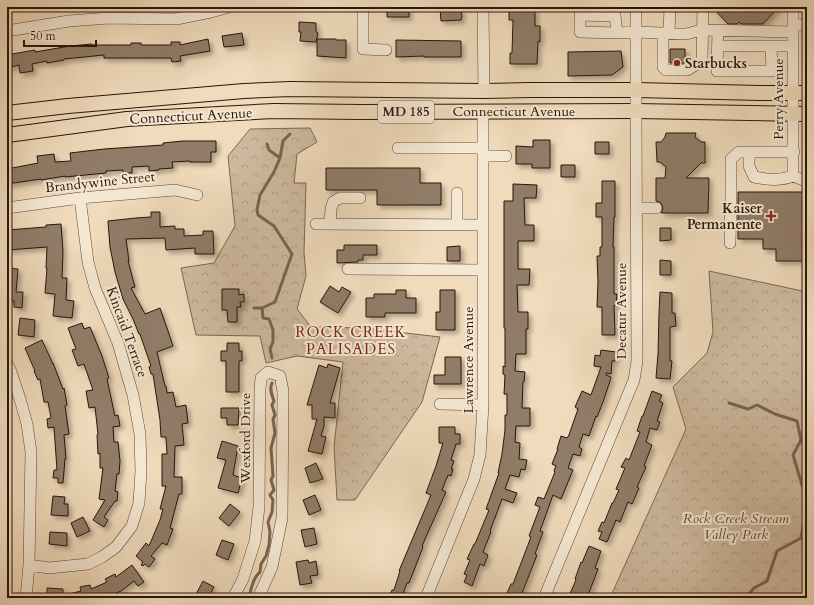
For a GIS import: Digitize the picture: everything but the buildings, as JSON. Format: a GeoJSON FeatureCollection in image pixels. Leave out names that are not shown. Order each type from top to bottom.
{"type":"FeatureCollection","features":[{"type":"Feature","properties":{"kind":"main road","name":"Connecticut Avenue"},"geometry":{"type":"LineString","coordinates":[[7,113],[83,104],[244,91],[297,89],[484,91],[636,90],[807,93]]}},
{"type":"Feature","properties":{"kind":"main road"},"geometry":{"type":"LineString","coordinates":[[274,90],[274,111]]}},
{"type":"Feature","properties":{"kind":"main road","name":"Connecticut Avenue"},"geometry":{"type":"LineString","coordinates":[[7,135],[127,119],[274,111],[636,111],[800,114]]}},
{"type":"Feature","properties":{"kind":"street"},"geometry":{"type":"LineString","coordinates":[[7,31],[77,20],[109,18],[176,19],[228,7]]}},
{"type":"Feature","properties":{"kind":"street"},"geometry":{"type":"LineString","coordinates":[[363,7],[363,50],[386,50]]}},
{"type":"Feature","properties":{"kind":"street"},"geometry":{"type":"LineString","coordinates":[[483,7],[484,91]]}},
{"type":"Feature","properties":{"kind":"street","name":"Decatur Avenue"},"geometry":{"type":"LineString","coordinates":[[544,598],[634,380],[637,361],[636,7]]}},
{"type":"Feature","properties":{"kind":"street"},"geometry":{"type":"LineString","coordinates":[[670,7],[663,67],[666,70],[687,70],[702,61],[703,7]]}},
{"type":"Feature","properties":{"kind":"street","name":"Perry Avenue"},"geometry":{"type":"LineString","coordinates":[[793,7],[793,93],[800,114],[794,152],[794,176]]}},
{"type":"Feature","properties":{"kind":"street"},"geometry":{"type":"LineString","coordinates":[[618,33],[636,32],[686,34],[702,30],[793,29],[807,25]]}},
{"type":"Feature","properties":{"kind":"street"},"geometry":{"type":"LineString","coordinates":[[718,31],[717,71],[772,71],[771,46]]}},
{"type":"Feature","properties":{"kind":"street"},"geometry":{"type":"LineString","coordinates":[[718,46],[793,46]]}},
{"type":"Feature","properties":{"kind":"street","name":"Lawrence Avenue"},"geometry":{"type":"LineString","coordinates":[[426,598],[474,479],[480,455],[483,405],[483,112]]}},
{"type":"Feature","properties":{"kind":"street"},"geometry":{"type":"LineString","coordinates":[[398,148],[483,152],[506,156]]}},
{"type":"Feature","properties":{"kind":"street"},"geometry":{"type":"LineString","coordinates":[[730,243],[731,159],[739,152],[794,152]]}},
{"type":"Feature","properties":{"kind":"street"},"geometry":{"type":"LineString","coordinates":[[749,152],[749,166],[754,177],[768,180],[784,180],[794,176],[807,180]]}},
{"type":"Feature","properties":{"kind":"street","name":"Brandywine Street"},"geometry":{"type":"LineString","coordinates":[[7,208],[80,198],[175,190],[197,195]]}},
{"type":"Feature","properties":{"kind":"street"},"geometry":{"type":"LineString","coordinates":[[457,193],[457,225]]}},
{"type":"Feature","properties":{"kind":"street","name":"Kincaid Terrace"},"geometry":{"type":"LineString","coordinates":[[28,565],[49,568],[88,564],[102,557],[116,547],[132,526],[139,503],[141,471],[140,434],[133,394],[118,343],[94,288],[88,262],[80,198]]}},
{"type":"Feature","properties":{"kind":"street"},"geometry":{"type":"LineString","coordinates":[[330,224],[333,202],[340,198],[360,198]]}},
{"type":"Feature","properties":{"kind":"street"},"geometry":{"type":"LineString","coordinates":[[636,208],[656,208]]}},
{"type":"Feature","properties":{"kind":"street"},"geometry":{"type":"LineString","coordinates":[[316,224],[483,225]]}},
{"type":"Feature","properties":{"kind":"street"},"geometry":{"type":"LineString","coordinates":[[348,269],[483,270]]}},
{"type":"Feature","properties":{"kind":"street"},"geometry":{"type":"LineString","coordinates":[[7,363],[18,392],[25,418],[31,452],[26,598]]}},
{"type":"Feature","properties":{"kind":"street","name":"Wexford Drive"},"geometry":{"type":"LineString","coordinates":[[233,598],[243,579],[255,541],[259,507],[260,389],[261,378],[268,372],[280,376],[283,391],[282,518],[272,567],[258,598]]}},
{"type":"Feature","properties":{"kind":"street"},"geometry":{"type":"LineString","coordinates":[[440,404],[483,405]]}},
{"type":"Feature","properties":{"kind":"green space"},"geometry":{"type":"Polygon","coordinates":[[[310,128],[317,142],[297,154],[294,183],[306,183],[304,252],[306,276],[297,309],[311,327],[363,328],[440,337],[422,402],[355,500],[337,500],[334,447],[343,362],[297,356],[266,363],[260,336],[196,335],[181,268],[214,263],[235,226],[228,156],[250,129],[310,128]]]}},
{"type":"Feature","properties":{"kind":"green space","name":"Rock Creek Stream Valley Park"},"geometry":{"type":"Polygon","coordinates":[[[709,271],[807,292],[807,598],[610,598],[686,429],[673,387],[707,353],[713,332],[709,271]]]}},
{"type":"Feature","properties":{"kind":"waterway"},"geometry":{"type":"LineString","coordinates":[[280,158],[283,141],[290,134]]}},
{"type":"Feature","properties":{"kind":"waterway"},"geometry":{"type":"LineString","coordinates":[[262,308],[275,302],[292,254],[274,226],[258,215],[257,210],[260,195],[274,172],[280,158],[269,150],[267,144]]}},
{"type":"Feature","properties":{"kind":"waterway"},"geometry":{"type":"LineString","coordinates":[[254,308],[262,308],[263,318],[269,319],[273,330],[273,342],[270,349],[272,358]]}},
{"type":"Feature","properties":{"kind":"waterway"},"geometry":{"type":"LineString","coordinates":[[249,598],[253,584],[260,572],[261,564],[266,556],[269,545],[270,532],[268,522],[272,512],[273,500],[270,495],[274,490],[271,480],[273,476],[271,448],[275,433],[273,419],[275,415],[272,405],[274,401],[271,390],[272,383]]}},
{"type":"Feature","properties":{"kind":"waterway"},"geometry":{"type":"LineString","coordinates":[[729,403],[748,409],[757,405],[775,414],[797,421],[801,440],[793,455],[805,495],[804,520],[801,538],[777,551],[767,581],[754,588],[747,598]]}},
{"type":"Feature","properties":{"kind":"place","name":"Starbucks"},"geometry":{"type":"Point","coordinates":[677,63]}},
{"type":"Feature","properties":{"kind":"place","name":"Kaiser Permanente"},"geometry":{"type":"Point","coordinates":[771,216]}},
{"type":"Feature","properties":{"kind":"district","name":"ROCK CREEK PALISADES"},"geometry":{"type":"Point","coordinates":[351,340]}}]}
